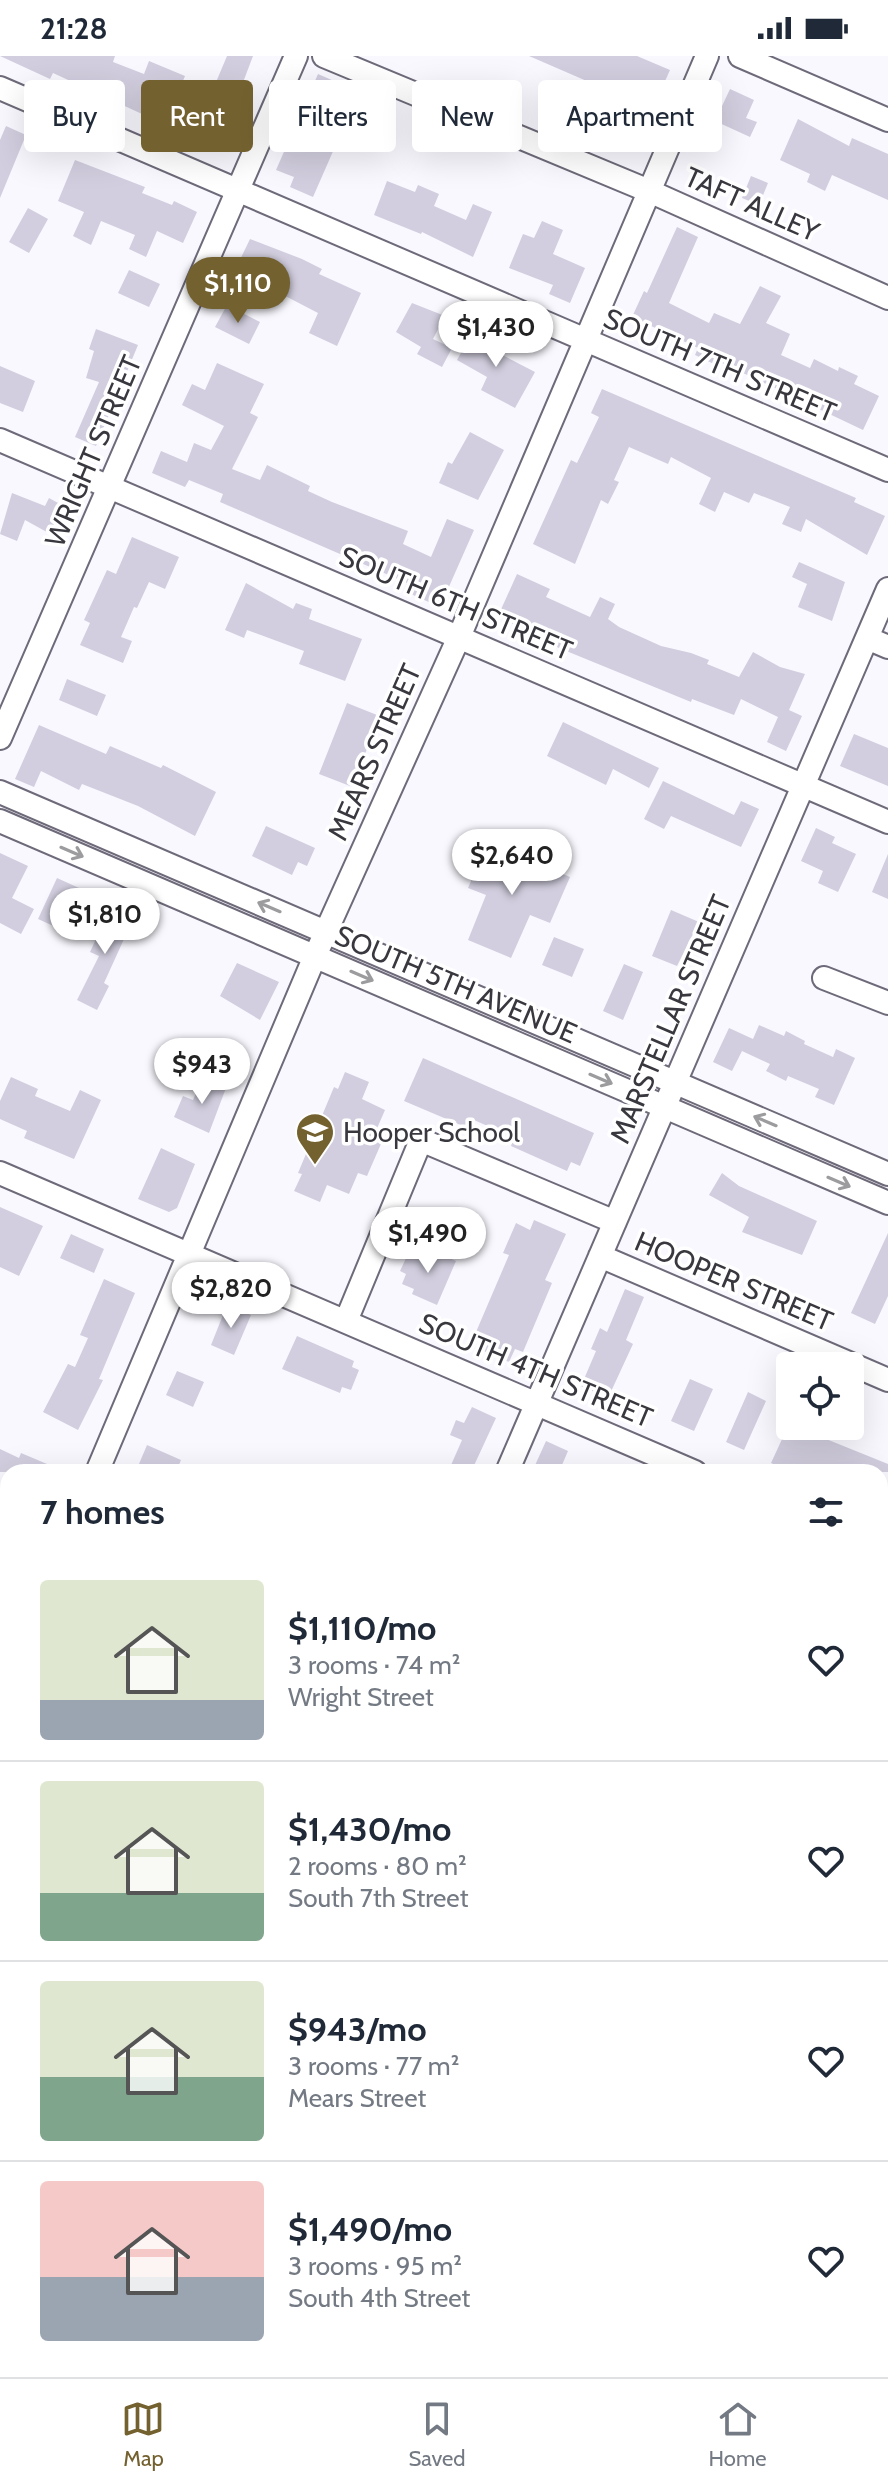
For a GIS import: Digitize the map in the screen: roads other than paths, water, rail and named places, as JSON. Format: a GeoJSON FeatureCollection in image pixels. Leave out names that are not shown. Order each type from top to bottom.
{"type":"FeatureCollection","features":[{"type":"Feature","properties":{"kind":"street","name":"WRIGHT STREET"},"geometry":{"type":"LineString","coordinates":[[0,738],[296,56]]}},
{"type":"Feature","properties":{"kind":"street","name":"TAFT ALLEY"},"geometry":{"type":"LineString","coordinates":[[324,56],[649,191],[888,298]]}},
{"type":"Feature","properties":{"kind":"street","name":"MEARS STREET"},"geometry":{"type":"LineString","coordinates":[[100,1464],[315,956],[459,637],[707,56]]}},
{"type":"Feature","properties":{"kind":"street"},"geometry":{"type":"LineString","coordinates":[[740,56],[888,120]]}},
{"type":"Feature","properties":{"kind":"street","name":"SOUTH 7TH STREET"},"geometry":{"type":"LineString","coordinates":[[0,88],[888,470]]}},
{"type":"Feature","properties":{"kind":"street","name":"SOUTH 6TH STREET"},"geometry":{"type":"LineString","coordinates":[[0,440],[888,822]]}},
{"type":"Feature","properties":{"kind":"street","name":"MARSTELLAR STREET"},"geometry":{"type":"LineString","coordinates":[[510,1464],[803,786],[878,642],[888,589]]}},
{"type":"Feature","properties":{"kind":"street","name":"SOUTH 5TH AVENUE"},"geometry":{"type":"LineString","coordinates":[[0,792],[888,1174]]}},
{"type":"Feature","properties":{"kind":"street","name":"SOUTH 5TH AVENUE"},"geometry":{"type":"LineString","coordinates":[[0,821],[888,1203]]}},
{"type":"Feature","properties":{"kind":"street"},"geometry":{"type":"LineString","coordinates":[[824,978],[888,1003]]}},
{"type":"Feature","properties":{"kind":"street"},"geometry":{"type":"LineString","coordinates":[[346,1321],[421,1140],[615,1222]]}},
{"type":"Feature","properties":{"kind":"street","name":"SOUTH 4TH STREET"},"geometry":{"type":"LineString","coordinates":[[0,1173],[677,1464]]}},
{"type":"Feature","properties":{"kind":"street","name":"HOOPER STREET"},"geometry":{"type":"LineString","coordinates":[[600,1256],[888,1380]]}},
{"type":"Feature","properties":{"kind":"place","name":"Hooper School"},"geometry":{"type":"Point","coordinates":[315,1166]}}]}
